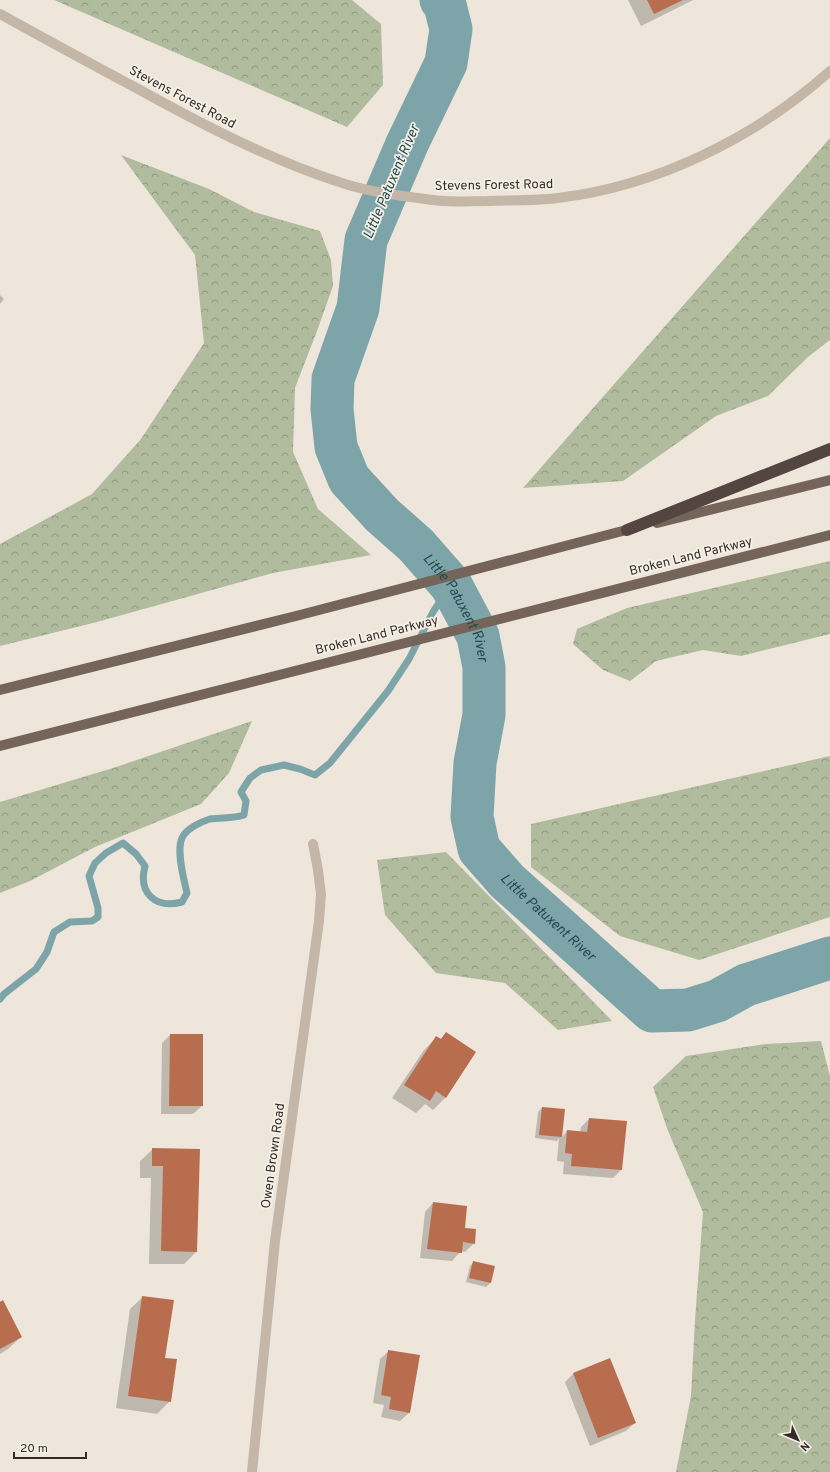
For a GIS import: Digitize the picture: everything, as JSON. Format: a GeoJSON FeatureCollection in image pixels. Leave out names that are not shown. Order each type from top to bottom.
{"type":"FeatureCollection","features":[{"type":"Feature","properties":{"kind":"highway"},"geometry":{"type":"LineString","coordinates":[[627,530],[830,449]]}},
{"type":"Feature","properties":{"kind":"main road"},"geometry":{"type":"LineString","coordinates":[[0,690],[296,616],[627,530],[830,480]]}},
{"type":"Feature","properties":{"kind":"main road","name":"Broken Land Parkway"},"geometry":{"type":"LineString","coordinates":[[0,746],[830,535]]}},
{"type":"Feature","properties":{"kind":"street","name":"Stevens Forest Road"},"geometry":{"type":"LineString","coordinates":[[0,14],[194,120],[241,144],[288,164],[344,184],[393,195],[444,201],[558,198],[608,189],[648,178],[676,167],[750,130],[787,105],[830,71]]}},
{"type":"Feature","properties":{"kind":"street","name":"Owen Brown Road"},"geometry":{"type":"LineString","coordinates":[[252,1472],[275,1241],[319,920],[321,894],[318,870],[312,844]]}},
{"type":"Feature","properties":{"kind":"green space"},"geometry":{"type":"Polygon","coordinates":[[[54,0],[352,0],[381,24],[383,85],[347,127],[54,0]]]}},
{"type":"Feature","properties":{"kind":"green space"},"geometry":{"type":"Polygon","coordinates":[[[830,138],[830,340],[808,357],[768,396],[716,416],[623,481],[523,488],[830,138]]]}},
{"type":"Feature","properties":{"kind":"green space"},"geometry":{"type":"Polygon","coordinates":[[[121,155],[209,189],[254,212],[320,231],[331,260],[333,286],[295,388],[293,452],[318,509],[371,555],[273,573],[97,622],[0,646],[0,544],[92,494],[141,439],[204,343],[195,255],[121,155]]]}},
{"type":"Feature","properties":{"kind":"green space"},"geometry":{"type":"Polygon","coordinates":[[[830,561],[830,634],[741,656],[703,650],[656,661],[630,681],[603,670],[573,644],[577,629],[627,608],[830,561]]]}},
{"type":"Feature","properties":{"kind":"green space"},"geometry":{"type":"Polygon","coordinates":[[[252,721],[229,773],[201,804],[95,847],[30,881],[0,893],[0,802],[113,768],[252,721]]]}},
{"type":"Feature","properties":{"kind":"green space"},"geometry":{"type":"Polygon","coordinates":[[[830,756],[830,917],[699,960],[620,936],[531,867],[531,824],[830,756]]]}},
{"type":"Feature","properties":{"kind":"green space"},"geometry":{"type":"Polygon","coordinates":[[[446,852],[612,1021],[558,1030],[505,983],[436,973],[385,915],[377,860],[446,852]]]}},
{"type":"Feature","properties":{"kind":"green space"},"geometry":{"type":"Polygon","coordinates":[[[821,1041],[830,1076],[830,1472],[676,1472],[691,1396],[703,1212],[668,1131],[653,1087],[686,1056],[766,1044],[821,1041]]]}},
{"type":"Feature","properties":{"kind":"building"},"geometry":{"type":"Polygon","coordinates":[[[647,0],[683,0],[654,14],[647,0]]]}},
{"type":"Feature","properties":{"kind":"building"},"geometry":{"type":"Polygon","coordinates":[[[446,1032],[476,1052],[446,1098],[436,1091],[430,1101],[404,1085],[436,1036],[441,1039],[446,1032]]]}},
{"type":"Feature","properties":{"kind":"building"},"geometry":{"type":"Polygon","coordinates":[[[170,1034],[203,1034],[203,1106],[169,1106],[170,1034]]]}},
{"type":"Feature","properties":{"kind":"building"},"geometry":{"type":"Polygon","coordinates":[[[542,1107],[565,1109],[562,1137],[539,1135],[542,1107]]]}},
{"type":"Feature","properties":{"kind":"building"},"geometry":{"type":"Polygon","coordinates":[[[589,1118],[627,1121],[622,1170],[571,1166],[572,1154],[565,1153],[567,1130],[587,1132],[589,1118]]]}},
{"type":"Feature","properties":{"kind":"building"},"geometry":{"type":"Polygon","coordinates":[[[152,1148],[200,1149],[197,1252],[161,1251],[163,1166],[152,1166],[152,1148]]]}},
{"type":"Feature","properties":{"kind":"building"},"geometry":{"type":"Polygon","coordinates":[[[433,1202],[467,1206],[465,1228],[476,1229],[475,1244],[463,1242],[462,1253],[427,1249],[433,1202]]]}},
{"type":"Feature","properties":{"kind":"building"},"geometry":{"type":"Polygon","coordinates":[[[473,1261],[495,1266],[491,1283],[469,1278],[473,1261]]]}},
{"type":"Feature","properties":{"kind":"building"},"geometry":{"type":"Polygon","coordinates":[[[142,1296],[174,1300],[165,1358],[177,1359],[171,1402],[128,1396],[142,1296]]]}},
{"type":"Feature","properties":{"kind":"building"},"geometry":{"type":"Polygon","coordinates":[[[3,1300],[22,1337],[0,1349],[0,1302],[3,1300]]]}},
{"type":"Feature","properties":{"kind":"building"},"geometry":{"type":"Polygon","coordinates":[[[388,1350],[420,1355],[410,1413],[389,1409],[391,1397],[381,1395],[388,1350]]]}},
{"type":"Feature","properties":{"kind":"building"},"geometry":{"type":"Polygon","coordinates":[[[610,1358],[636,1423],[598,1438],[573,1373],[610,1358]]]}},
{"type":"Feature","properties":{"kind":"waterway","name":"Little Patuxent River"},"geometry":{"type":"LineString","coordinates":[[441,0],[445,5],[451,29],[446,63],[407,144],[366,240],[358,308],[333,379],[332,409],[336,447],[349,479],[382,515],[416,545],[451,585],[478,636],[484,667],[484,715],[475,763],[472,817],[479,849],[507,881],[652,1011],[688,1010],[717,1001],[746,985],[830,958]]}},
{"type":"Feature","properties":{"kind":"waterway"},"geometry":{"type":"LineString","coordinates":[[445,5],[452,0]]}},
{"type":"Feature","properties":{"kind":"waterway"},"geometry":{"type":"LineString","coordinates":[[0,999],[4,994],[36,969],[47,952],[54,932],[70,922],[92,921],[98,917],[98,908],[89,876],[95,863],[106,853],[123,843],[136,854],[145,866],[143,876],[144,884],[151,897],[164,903],[172,904],[182,902],[187,893],[180,858],[180,844],[184,835],[194,826],[210,819],[244,815],[246,801],[241,792],[250,778],[261,770],[284,765],[315,775],[330,763],[388,691],[409,659],[433,612],[451,585]]}}]}
